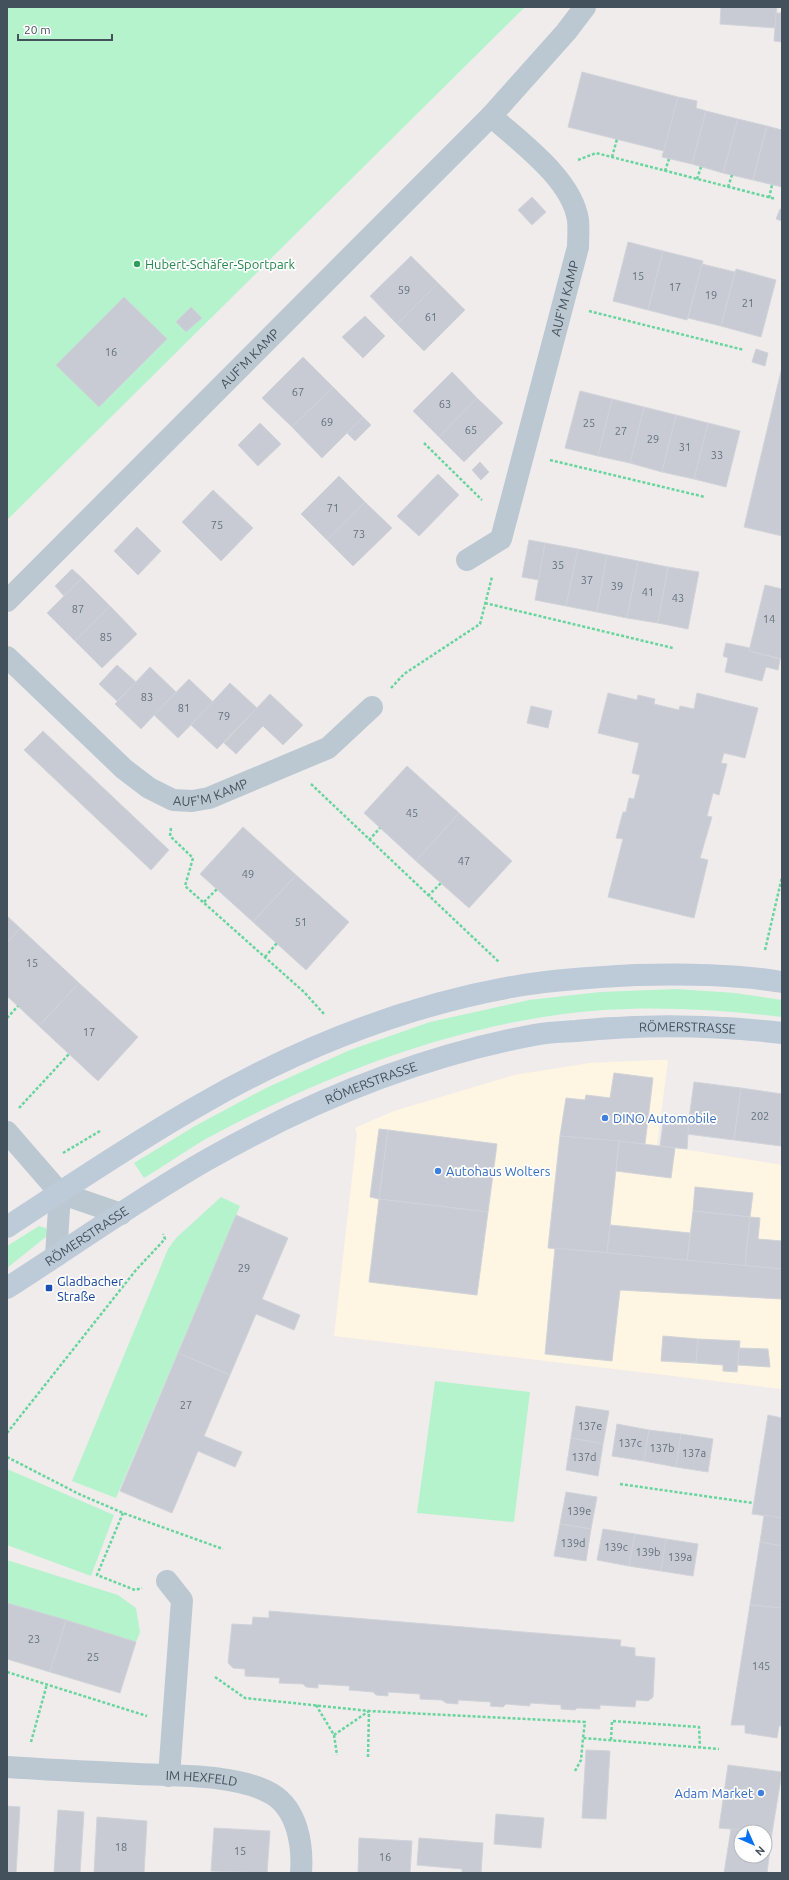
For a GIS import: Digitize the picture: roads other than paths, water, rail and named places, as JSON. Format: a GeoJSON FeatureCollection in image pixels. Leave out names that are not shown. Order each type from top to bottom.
{"type":"FeatureCollection","features":[{"type":"Feature","properties":{"kind":"main road"},"geometry":{"type":"LineString","coordinates":[[7,1227],[199,1105],[259,1073],[342,1036],[420,1008],[524,985],[607,976],[686,973],[782,982]]}},
{"type":"Feature","properties":{"kind":"main road","name":"RÖMERSTRASSE"},"geometry":{"type":"LineString","coordinates":[[7,1288],[205,1161],[285,1118],[377,1078],[442,1057],[535,1035],[616,1027],[687,1026],[782,1033]]}},
{"type":"Feature","properties":{"kind":"street","name":"AUF'M KAMP"},"geometry":{"type":"LineString","coordinates":[[7,602],[491,116],[566,32],[585,7]]}},
{"type":"Feature","properties":{"kind":"street","name":"AUF'M KAMP"},"geometry":{"type":"LineString","coordinates":[[467,560],[504,531],[578,247],[578,219],[571,199],[551,170],[491,116]]}},
{"type":"Feature","properties":{"kind":"street","name":"AUF'M KAMP"},"geometry":{"type":"LineString","coordinates":[[7,657],[124,769],[150,788],[173,800],[192,801],[209,798],[328,748],[372,707]]}},
{"type":"Feature","properties":{"kind":"street"},"geometry":{"type":"LineString","coordinates":[[7,1132],[60,1193],[121,1214]]}},
{"type":"Feature","properties":{"kind":"street"},"geometry":{"type":"LineString","coordinates":[[56,1256],[60,1193]]}},
{"type":"Feature","properties":{"kind":"street","name":"IM HEXFELD"},"geometry":{"type":"LineString","coordinates":[[167,1581],[182,1600],[174,1725],[169,1776],[243,1782],[273,1795],[289,1812],[299,1832],[302,1858],[301,1873]]}},
{"type":"Feature","properties":{"kind":"street"},"geometry":{"type":"LineString","coordinates":[[16,1768],[169,1776]]}},
{"type":"Feature","properties":{"kind":"place","name":"Hubert-Schäfer-Sportpark"},"geometry":{"type":"Point","coordinates":[137,264]}},
{"type":"Feature","properties":{"kind":"place","name":"DINO Automobile"},"geometry":{"type":"Point","coordinates":[605,1118]}},
{"type":"Feature","properties":{"kind":"place","name":"Autohaus Wolters"},"geometry":{"type":"Point","coordinates":[438,1171]}},
{"type":"Feature","properties":{"kind":"place","name":"Gladbacher Straße"},"geometry":{"type":"Point","coordinates":[49,1288]}},
{"type":"Feature","properties":{"kind":"place","name":"Adam Market"},"geometry":{"type":"Point","coordinates":[761,1793]}}]}
